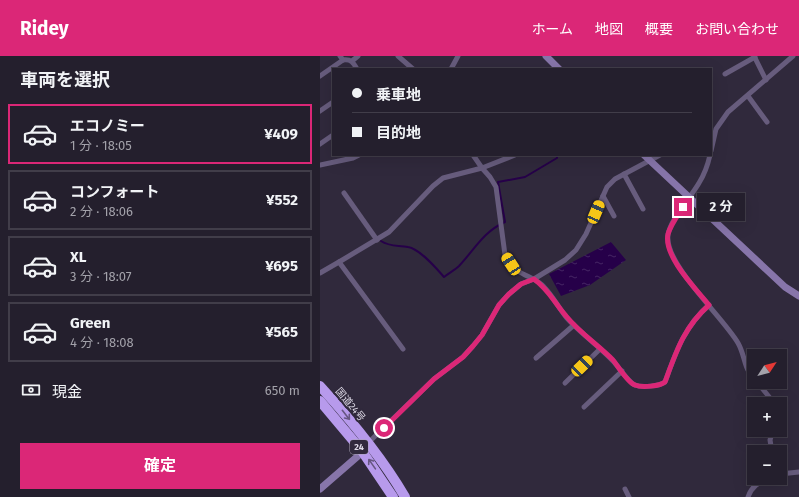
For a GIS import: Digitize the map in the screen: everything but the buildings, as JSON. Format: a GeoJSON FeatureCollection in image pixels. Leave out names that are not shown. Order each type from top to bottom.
{"type":"FeatureCollection","features":[{"type":"Feature","properties":{"kind":"highway","name":"国道24号"},"geometry":{"type":"LineString","coordinates":[[320,386],[341,409],[365,447],[393,497]]}},
{"type":"Feature","properties":{"kind":"highway","name":"国道24号"},"geometry":{"type":"LineString","coordinates":[[320,401],[365,447],[405,497]]}},
{"type":"Feature","properties":{"kind":"street"},"geometry":{"type":"LineString","coordinates":[[352,61],[358,56]]}},
{"type":"Feature","properties":{"kind":"street"},"geometry":{"type":"LineString","coordinates":[[398,56],[412,68]]}},
{"type":"Feature","properties":{"kind":"street"},"geometry":{"type":"LineString","coordinates":[[452,68],[458,56]]}},
{"type":"Feature","properties":{"kind":"street"},"geometry":{"type":"LineString","coordinates":[[546,56],[558,68]]}},
{"type":"Feature","properties":{"kind":"street"},"geometry":{"type":"LineString","coordinates":[[726,74],[755,56],[766,80]]}},
{"type":"Feature","properties":{"kind":"street"},"geometry":{"type":"LineString","coordinates":[[712,141],[713,131],[728,112],[793,56]]}},
{"type":"Feature","properties":{"kind":"street"},"geometry":{"type":"LineString","coordinates":[[320,76],[342,58],[352,61],[356,68]]}},
{"type":"Feature","properties":{"kind":"street"},"geometry":{"type":"LineString","coordinates":[[748,96],[767,122]]}},
{"type":"Feature","properties":{"kind":"street"},"geometry":{"type":"LineString","coordinates":[[320,111],[332,103]]}},
{"type":"Feature","properties":{"kind":"street"},"geometry":{"type":"LineString","coordinates":[[320,144],[332,136]]}},
{"type":"Feature","properties":{"kind":"street"},"geometry":{"type":"LineString","coordinates":[[320,165],[357,156]]}},
{"type":"Feature","properties":{"kind":"street"},"geometry":{"type":"LineString","coordinates":[[474,156],[496,187],[505,255],[511,264],[519,272],[534,279],[544,286],[565,315],[612,359],[631,383],[636,386],[656,386],[665,382],[678,347],[689,326],[697,315],[709,305]]}},
{"type":"Feature","properties":{"kind":"street"},"geometry":{"type":"LineString","coordinates":[[320,273],[389,232],[443,178],[482,168],[512,156]]}},
{"type":"Feature","properties":{"kind":"street"},"geometry":{"type":"LineString","coordinates":[[710,156],[700,182],[671,226],[668,236],[669,247],[681,270],[738,344],[747,367]]}},
{"type":"Feature","properties":{"kind":"street"},"geometry":{"type":"LineString","coordinates":[[320,489],[434,379],[463,357],[482,335],[499,305],[509,294],[521,284],[534,279],[565,260],[576,250],[586,234],[607,187],[615,179],[647,157],[785,286],[799,296]]}},
{"type":"Feature","properties":{"kind":"street"},"geometry":{"type":"LineString","coordinates":[[624,174],[643,209]]}},
{"type":"Feature","properties":{"kind":"street"},"geometry":{"type":"LineString","coordinates":[[344,193],[377,240]]}},
{"type":"Feature","properties":{"kind":"street"},"geometry":{"type":"LineString","coordinates":[[603,196],[614,216]]}},
{"type":"Feature","properties":{"kind":"street"},"geometry":{"type":"LineString","coordinates":[[339,262],[403,349]]}},
{"type":"Feature","properties":{"kind":"street"},"geometry":{"type":"LineString","coordinates":[[536,358],[574,325]]}},
{"type":"Feature","properties":{"kind":"street"},"geometry":{"type":"LineString","coordinates":[[565,383],[600,349]]}},
{"type":"Feature","properties":{"kind":"street"},"geometry":{"type":"LineString","coordinates":[[584,407],[622,371]]}},
{"type":"Feature","properties":{"kind":"street"},"geometry":{"type":"LineString","coordinates":[[763,389],[769,397]]}},
{"type":"Feature","properties":{"kind":"street"},"geometry":{"type":"LineString","coordinates":[[787,473],[799,472]]}},
{"type":"Feature","properties":{"kind":"street"},"geometry":{"type":"LineString","coordinates":[[748,497],[751,488],[755,485]]}},
{"type":"Feature","properties":{"kind":"street"},"geometry":{"type":"LineString","coordinates":[[625,489],[629,497]]}},
{"type":"Feature","properties":{"kind":"water"},"geometry":{"type":"Polygon","coordinates":[[[611,242],[626,260],[590,285],[561,296],[549,274],[611,242]]]}},
{"type":"Feature","properties":{"kind":"waterway"},"geometry":{"type":"LineString","coordinates":[[381,241],[391,245],[413,248],[428,259],[444,277],[456,269],[485,236],[497,226],[505,222],[498,182],[525,177],[557,158],[557,156]]}},
{"type":"Feature","properties":{"kind":"route"},"geometry":{"type":"LineString","coordinates":[[384,428],[434,379],[463,357],[482,335],[499,305],[515,288],[534,279],[544,286],[565,315],[612,359],[631,383],[636,386],[656,386],[665,382],[678,347],[689,326],[697,315],[709,305],[681,270],[669,247],[668,236],[671,226],[683,207]]}}]}
